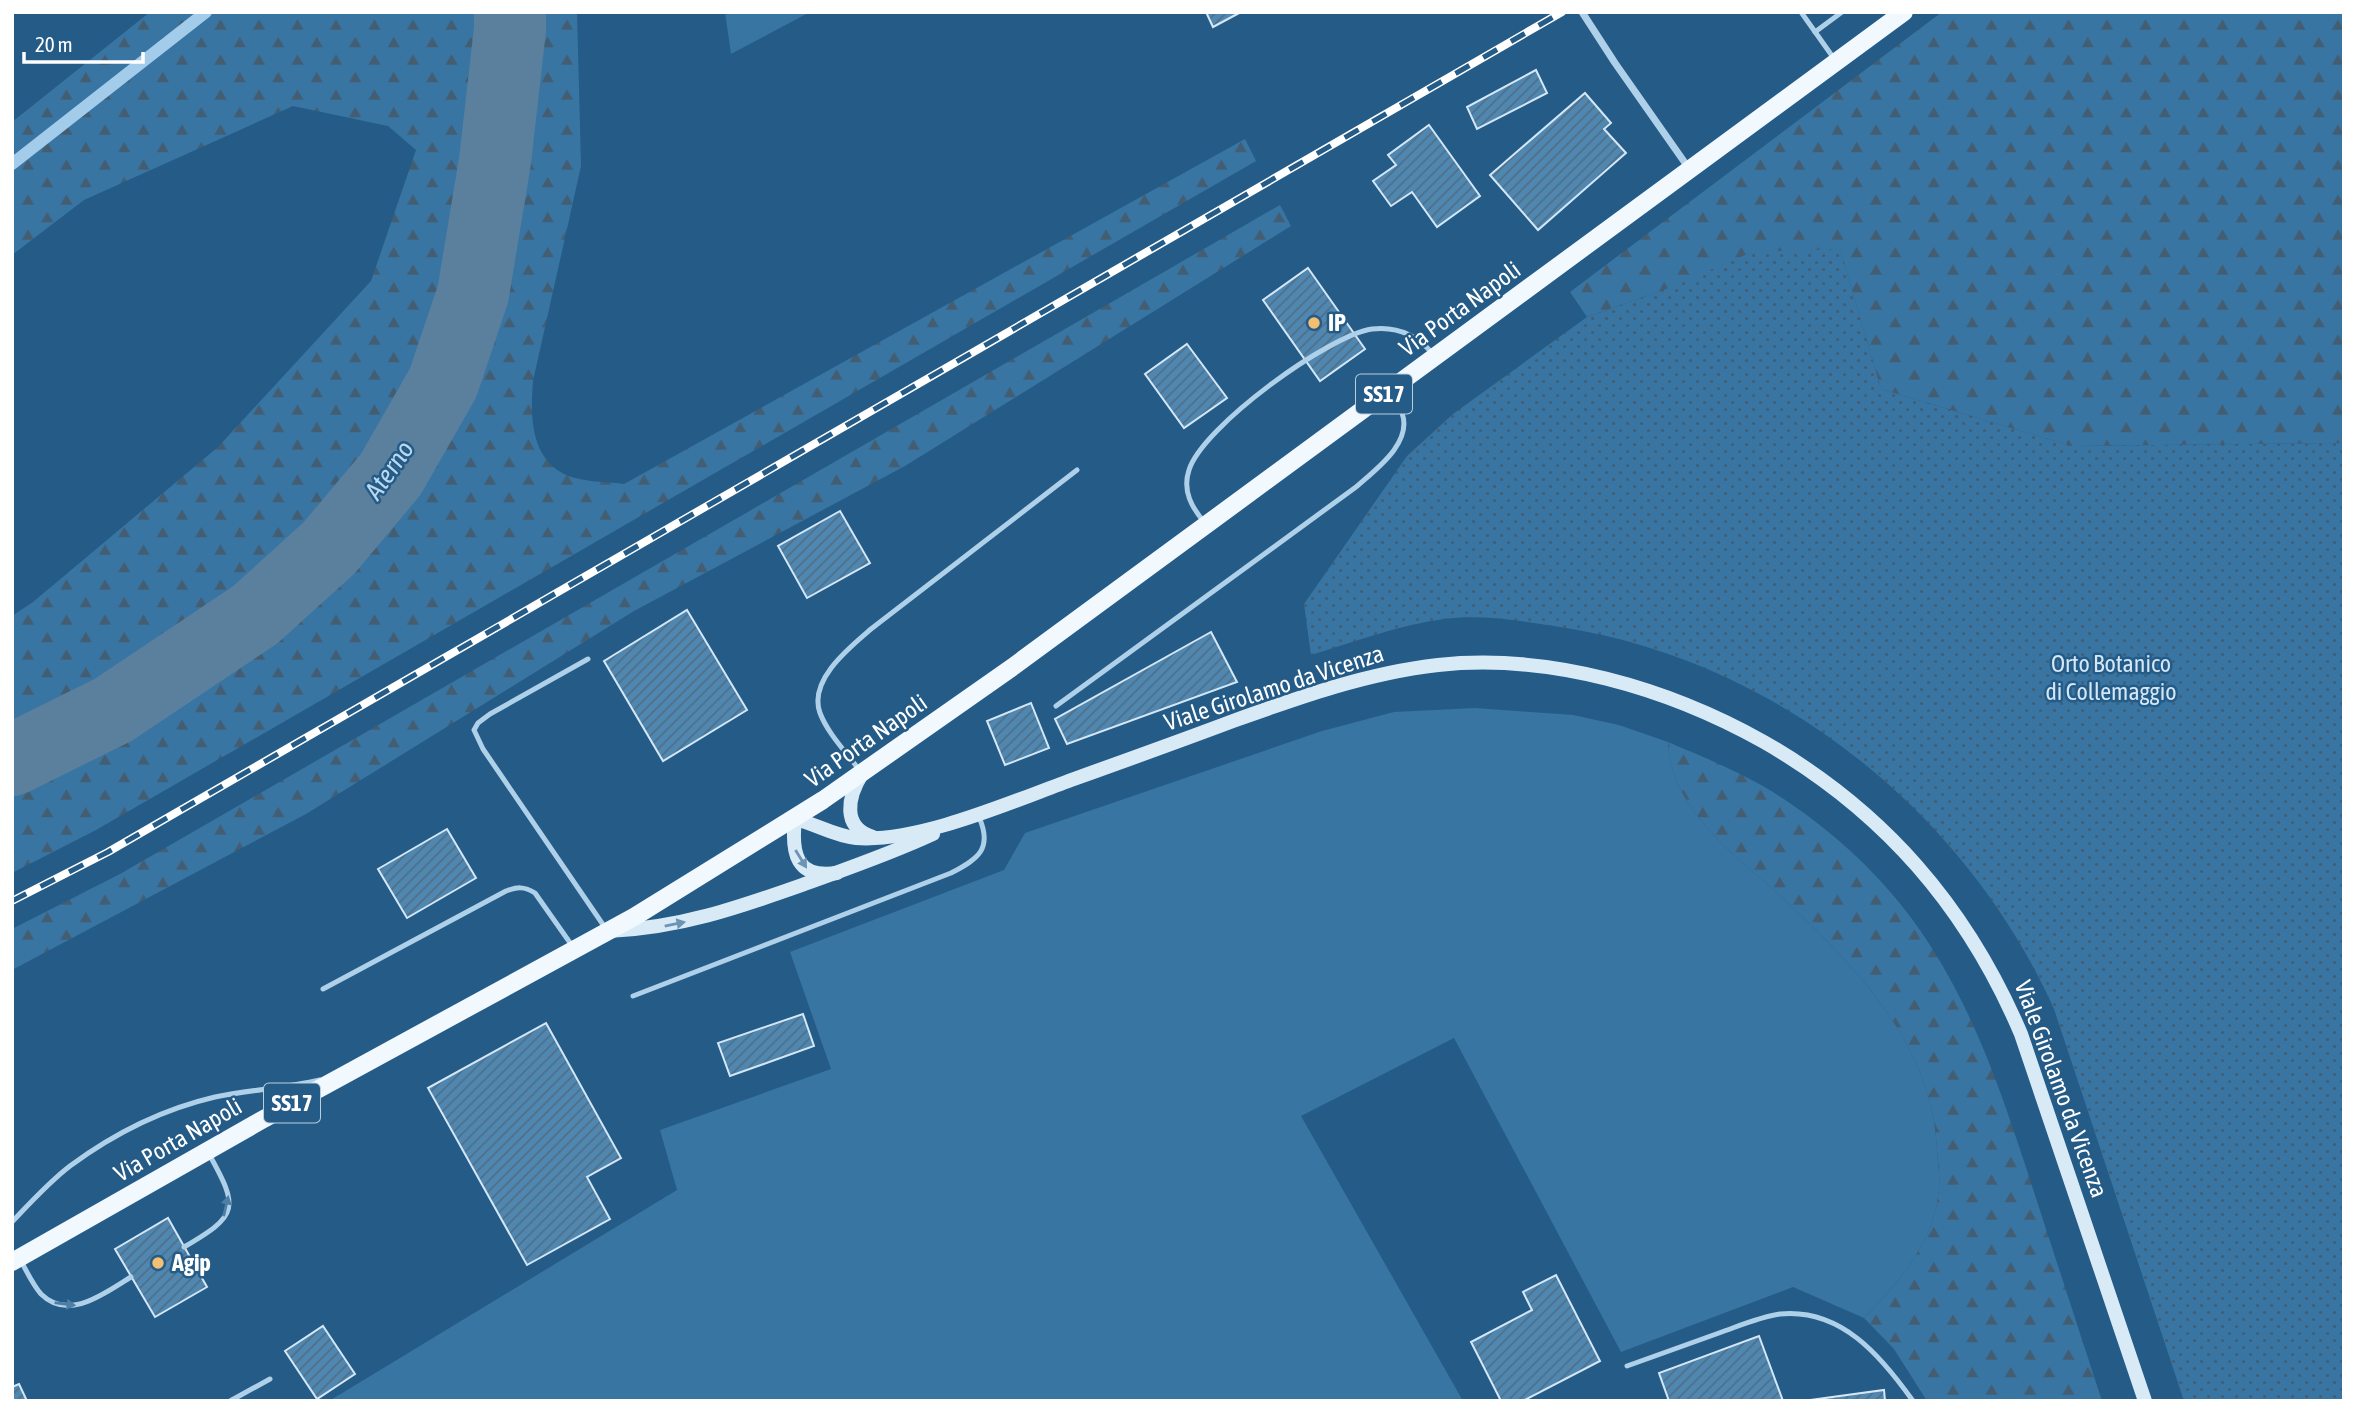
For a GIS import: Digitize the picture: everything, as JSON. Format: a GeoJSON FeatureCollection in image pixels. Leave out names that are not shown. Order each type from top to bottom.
{"type":"FeatureCollection","features":[{"type":"Feature","properties":{"kind":"main road","name":"Via Porta Napoli"},"geometry":{"type":"LineString","coordinates":[[16,1260],[353,1069],[608,931],[795,818],[862,774],[972,697],[1904,12]]}},
{"type":"Feature","properties":{"kind":"main road","name":"Viale Girolamo da Vicenza"},"geometry":{"type":"LineString","coordinates":[[795,818],[844,836],[875,838],[911,833],[978,814],[1346,683],[1395,671],[1440,665],[1528,664],[1631,685],[1717,718],[1795,760],[1851,800],[1876,822],[1921,871],[1973,940],[2002,989],[2021,1034],[2145,1401]]}},
{"type":"Feature","properties":{"kind":"main road"},"geometry":{"type":"LineString","coordinates":[[862,774],[851,795],[850,817],[860,831],[875,838]]}},
{"type":"Feature","properties":{"kind":"main road","name":"Viale Girolamo da Vicenza"},"geometry":{"type":"LineString","coordinates":[[608,931],[663,927],[704,918],[837,873],[900,849],[978,814]]}},
{"type":"Feature","properties":{"kind":"main road"},"geometry":{"type":"LineString","coordinates":[[795,818],[794,848],[798,860],[815,873],[837,873]]}},
{"type":"Feature","properties":{"kind":"street"},"geometry":{"type":"LineString","coordinates":[[1582,12],[1690,170]]}},
{"type":"Feature","properties":{"kind":"lane"},"geometry":{"type":"LineString","coordinates":[[1801,12],[1837,62]]}},
{"type":"Feature","properties":{"kind":"lane"},"geometry":{"type":"LineString","coordinates":[[1815,32],[1842,12]]}},
{"type":"Feature","properties":{"kind":"lane"},"geometry":{"type":"LineString","coordinates":[[1206,525],[1189,499],[1189,470],[1201,447],[1245,404],[1329,346],[1365,330],[1387,328],[1408,334],[1426,345],[1435,357]]}},
{"type":"Feature","properties":{"kind":"lane"},"geometry":{"type":"LineString","coordinates":[[1056,706],[1345,495],[1383,463],[1399,442],[1404,426],[1402,415],[1387,392]]}},
{"type":"Feature","properties":{"kind":"lane"},"geometry":{"type":"LineString","coordinates":[[862,774],[819,710],[825,678],[839,657],[871,629],[1077,470]]}},
{"type":"Feature","properties":{"kind":"lane"},"geometry":{"type":"LineString","coordinates":[[588,659],[489,714],[474,730],[483,749],[608,931]]}},
{"type":"Feature","properties":{"kind":"lane"},"geometry":{"type":"LineString","coordinates":[[633,996],[971,863],[981,853],[985,840],[984,827],[978,814]]}},
{"type":"Feature","properties":{"kind":"lane"},"geometry":{"type":"LineString","coordinates":[[323,989],[517,887],[527,888],[535,893],[574,950]]}},
{"type":"Feature","properties":{"kind":"lane"},"geometry":{"type":"LineString","coordinates":[[12,1222],[68,1167],[100,1146],[167,1113],[212,1098],[318,1080],[353,1069]]}},
{"type":"Feature","properties":{"kind":"lane"},"geometry":{"type":"LineString","coordinates":[[184,1247],[214,1228],[224,1218],[229,1206],[226,1185],[207,1151]]}},
{"type":"Feature","properties":{"kind":"lane"},"geometry":{"type":"LineString","coordinates":[[16,1260],[43,1296],[63,1305],[87,1303],[131,1277]]}},
{"type":"Feature","properties":{"kind":"lane"},"geometry":{"type":"LineString","coordinates":[[1627,1366],[1763,1318],[1799,1314],[1840,1326],[1860,1339],[1878,1356],[1913,1401]]}},
{"type":"Feature","properties":{"kind":"lane"},"geometry":{"type":"LineString","coordinates":[[230,1401],[270,1379]]}},
{"type":"Feature","properties":{"kind":"green space"},"geometry":{"type":"Polygon","coordinates":[[[150,12],[577,12],[581,166],[533,381],[532,410],[536,438],[549,463],[560,472],[587,480],[624,484],[1245,139],[1256,161],[96,830],[12,873],[12,616],[33,602],[218,447],[371,281],[416,150],[388,126],[293,106],[84,200],[12,255],[12,122],[150,12]]]}},
{"type":"Feature","properties":{"kind":"green space"},"geometry":{"type":"Polygon","coordinates":[[[725,12],[810,12],[731,54],[725,12]]]}},
{"type":"Feature","properties":{"kind":"green space"},"geometry":{"type":"Polygon","coordinates":[[[1942,12],[2344,12],[2344,443],[2072,446],[1881,389],[1840,249],[1666,289],[1587,317],[1570,292],[1942,12]]]}},
{"type":"Feature","properties":{"kind":"green space"},"geometry":{"type":"Polygon","coordinates":[[[1280,205],[1291,226],[905,466],[634,611],[306,814],[12,970],[12,929],[120,874],[1280,205]]]}},
{"type":"Feature","properties":{"kind":"green space","name":"Orto Botanico di Collemaggio"},"geometry":{"type":"Polygon","coordinates":[[[1840,249],[1881,389],[2072,446],[2344,443],[2344,1401],[2184,1401],[2054,1009],[2016,937],[1970,870],[1916,810],[1855,756],[1788,710],[1716,673],[1640,645],[1560,627],[1487,618],[1444,619],[1393,630],[1311,655],[1304,604],[1407,456],[1453,414],[1587,317],[1666,289],[1752,252],[1840,249]]]}},
{"type":"Feature","properties":{"kind":"green space"},"geometry":{"type":"Polygon","coordinates":[[[1475,708],[1573,715],[1619,725],[1668,742],[1672,766],[1691,808],[1722,844],[1832,946],[1883,1007],[1904,1040],[1921,1075],[1932,1112],[1939,1188],[1931,1226],[1923,1243],[1902,1275],[1864,1318],[1793,1287],[1621,1352],[1454,1038],[1301,1116],[1463,1401],[329,1401],[677,1190],[660,1130],[831,1069],[790,952],[1004,870],[1025,833],[1322,731],[1394,712],[1475,708]]]}},
{"type":"Feature","properties":{"kind":"green space"},"geometry":{"type":"Polygon","coordinates":[[[1668,742],[1746,777],[1791,804],[1841,843],[1883,884],[1918,927],[1947,974],[1994,1075],[2102,1401],[1927,1401],[1894,1349],[1864,1318],[1914,1259],[1931,1226],[1936,1208],[1939,1183],[1937,1151],[1932,1112],[1921,1075],[1904,1040],[1859,976],[1776,892],[1722,844],[1691,808],[1672,766],[1668,742]]]}},
{"type":"Feature","properties":{"kind":"building"},"geometry":{"type":"Polygon","coordinates":[[[1206,12],[1241,12],[1213,27],[1206,12]]]}},
{"type":"Feature","properties":{"kind":"building"},"geometry":{"type":"Polygon","coordinates":[[[1536,70],[1547,93],[1477,129],[1467,107],[1536,70]]]}},
{"type":"Feature","properties":{"kind":"building"},"geometry":{"type":"Polygon","coordinates":[[[1585,93],[1611,123],[1604,129],[1626,153],[1538,230],[1490,175],[1585,93]]]}},
{"type":"Feature","properties":{"kind":"building"},"geometry":{"type":"Polygon","coordinates":[[[1429,125],[1480,196],[1437,227],[1412,192],[1391,206],[1373,181],[1396,165],[1388,155],[1429,125]]]}},
{"type":"Feature","properties":{"kind":"building"},"geometry":{"type":"Polygon","coordinates":[[[1308,268],[1365,349],[1320,381],[1263,300],[1308,268]]]}},
{"type":"Feature","properties":{"kind":"building"},"geometry":{"type":"Polygon","coordinates":[[[1187,344],[1227,398],[1184,428],[1145,374],[1187,344]]]}},
{"type":"Feature","properties":{"kind":"building"},"geometry":{"type":"Polygon","coordinates":[[[840,511],[870,563],[807,598],[778,546],[840,511]]]}},
{"type":"Feature","properties":{"kind":"building"},"geometry":{"type":"Polygon","coordinates":[[[687,610],[747,710],[663,761],[604,661],[687,610]]]}},
{"type":"Feature","properties":{"kind":"building"},"geometry":{"type":"Polygon","coordinates":[[[1211,632],[1237,682],[1067,744],[1055,719],[1211,632]]]}},
{"type":"Feature","properties":{"kind":"building"},"geometry":{"type":"Polygon","coordinates":[[[1031,703],[1049,748],[1005,765],[987,721],[1031,703]]]}},
{"type":"Feature","properties":{"kind":"building"},"geometry":{"type":"Polygon","coordinates":[[[447,829],[476,878],[407,918],[378,869],[447,829]]]}},
{"type":"Feature","properties":{"kind":"building"},"geometry":{"type":"Polygon","coordinates":[[[803,1014],[814,1046],[730,1076],[718,1043],[803,1014]]]}},
{"type":"Feature","properties":{"kind":"building"},"geometry":{"type":"Polygon","coordinates":[[[546,1023],[621,1158],[587,1177],[610,1219],[527,1265],[428,1088],[546,1023]]]}},
{"type":"Feature","properties":{"kind":"building","name":"Agip"},"geometry":{"type":"Polygon","coordinates":[[[168,1218],[207,1287],[155,1317],[115,1249],[168,1218]]]}},
{"type":"Feature","properties":{"kind":"building"},"geometry":{"type":"Polygon","coordinates":[[[1556,1275],[1600,1361],[1523,1401],[1501,1401],[1471,1342],[1532,1310],[1523,1292],[1556,1275]]]}},
{"type":"Feature","properties":{"kind":"building"},"geometry":{"type":"Polygon","coordinates":[[[323,1326],[355,1374],[317,1399],[285,1351],[323,1326]]]}},
{"type":"Feature","properties":{"kind":"building"},"geometry":{"type":"Polygon","coordinates":[[[1759,1336],[1783,1401],[1669,1401],[1659,1373],[1759,1336]]]}},
{"type":"Feature","properties":{"kind":"building"},"geometry":{"type":"Polygon","coordinates":[[[19,1384],[27,1401],[12,1401],[12,1387],[19,1384]]]}},
{"type":"Feature","properties":{"kind":"building"},"geometry":{"type":"Polygon","coordinates":[[[1884,1390],[1885,1401],[1803,1401],[1884,1390]]]}},
{"type":"Feature","properties":{"kind":"waterway"},"geometry":{"type":"LineString","coordinates":[[12,164],[206,12]]}},
{"type":"Feature","properties":{"kind":"waterway","name":"Aterno"},"geometry":{"type":"LineString","coordinates":[[12,760],[113,710],[255,615],[329,548],[391,474],[443,383],[473,294],[495,161],[510,12]]}},
{"type":"Feature","properties":{"kind":"railway"},"geometry":{"type":"LineString","coordinates":[[12,901],[108,852],[1562,12]]}},
{"type":"Feature","properties":{"kind":"place","name":"IP"},"geometry":{"type":"Point","coordinates":[1314,323]}},
{"type":"Feature","properties":{"kind":"place","name":"Agip"},"geometry":{"type":"Point","coordinates":[158,1263]}}]}
